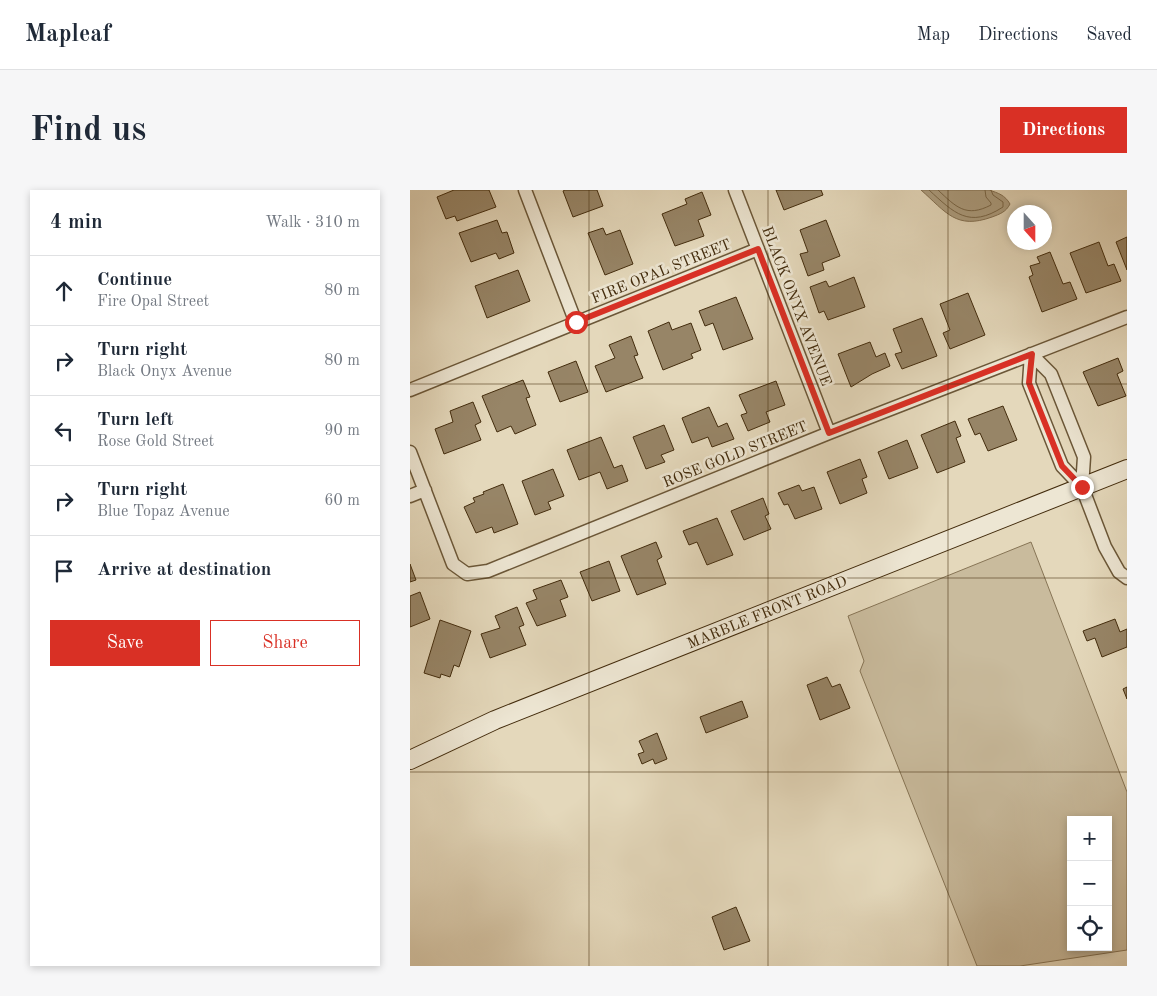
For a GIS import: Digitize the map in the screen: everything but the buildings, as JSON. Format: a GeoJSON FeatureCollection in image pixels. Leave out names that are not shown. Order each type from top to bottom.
{"type":"FeatureCollection","features":[{"type":"Feature","properties":{"kind":"street"},"geometry":{"type":"LineString","coordinates":[[524,190],[576,322]]}},
{"type":"Feature","properties":{"kind":"street","name":"BLACK ONYX AVENUE"},"geometry":{"type":"LineString","coordinates":[[735,190],[829,433]]}},
{"type":"Feature","properties":{"kind":"street","name":"FIRE OPAL STREET"},"geometry":{"type":"LineString","coordinates":[[410,390],[758,249]]}},
{"type":"Feature","properties":{"kind":"street","name":"ROSE GOLD STREET"},"geometry":{"type":"LineString","coordinates":[[424,490],[453,564],[467,574],[488,571],[829,433],[1127,316]]}},
{"type":"Feature","properties":{"kind":"street"},"geometry":{"type":"LineString","coordinates":[[1032,354],[1051,374],[1084,457],[1082,487]]}},
{"type":"Feature","properties":{"kind":"street"},"geometry":{"type":"LineString","coordinates":[[1032,354],[1029,383],[1062,466],[1082,487],[1105,547],[1120,572],[1127,578]]}},
{"type":"Feature","properties":{"kind":"street"},"geometry":{"type":"LineString","coordinates":[[410,452],[424,490],[410,496]]}},
{"type":"Feature","properties":{"kind":"street","name":"MARBLE FRONT ROAD"},"geometry":{"type":"LineString","coordinates":[[410,760],[495,720],[1127,469]]}},
{"type":"Feature","properties":{"kind":"shaded area"},"geometry":{"type":"Polygon","coordinates":[[[1031,542],[1127,792],[1127,950],[1020,966],[977,966],[860,671],[864,661],[848,616],[1031,542]]]}},
{"type":"Feature","properties":{"kind":"water"},"geometry":{"type":"Polygon","coordinates":[[[921,190],[989,190],[1004,196],[1010,204],[1000,214],[980,220],[960,220],[945,212],[921,190]]]}},
{"type":"Feature","properties":{"kind":"route"},"geometry":{"type":"LineString","coordinates":[[576,322],[758,249],[829,433],[1032,354],[1029,383],[1062,466],[1082,487]]}}]}
